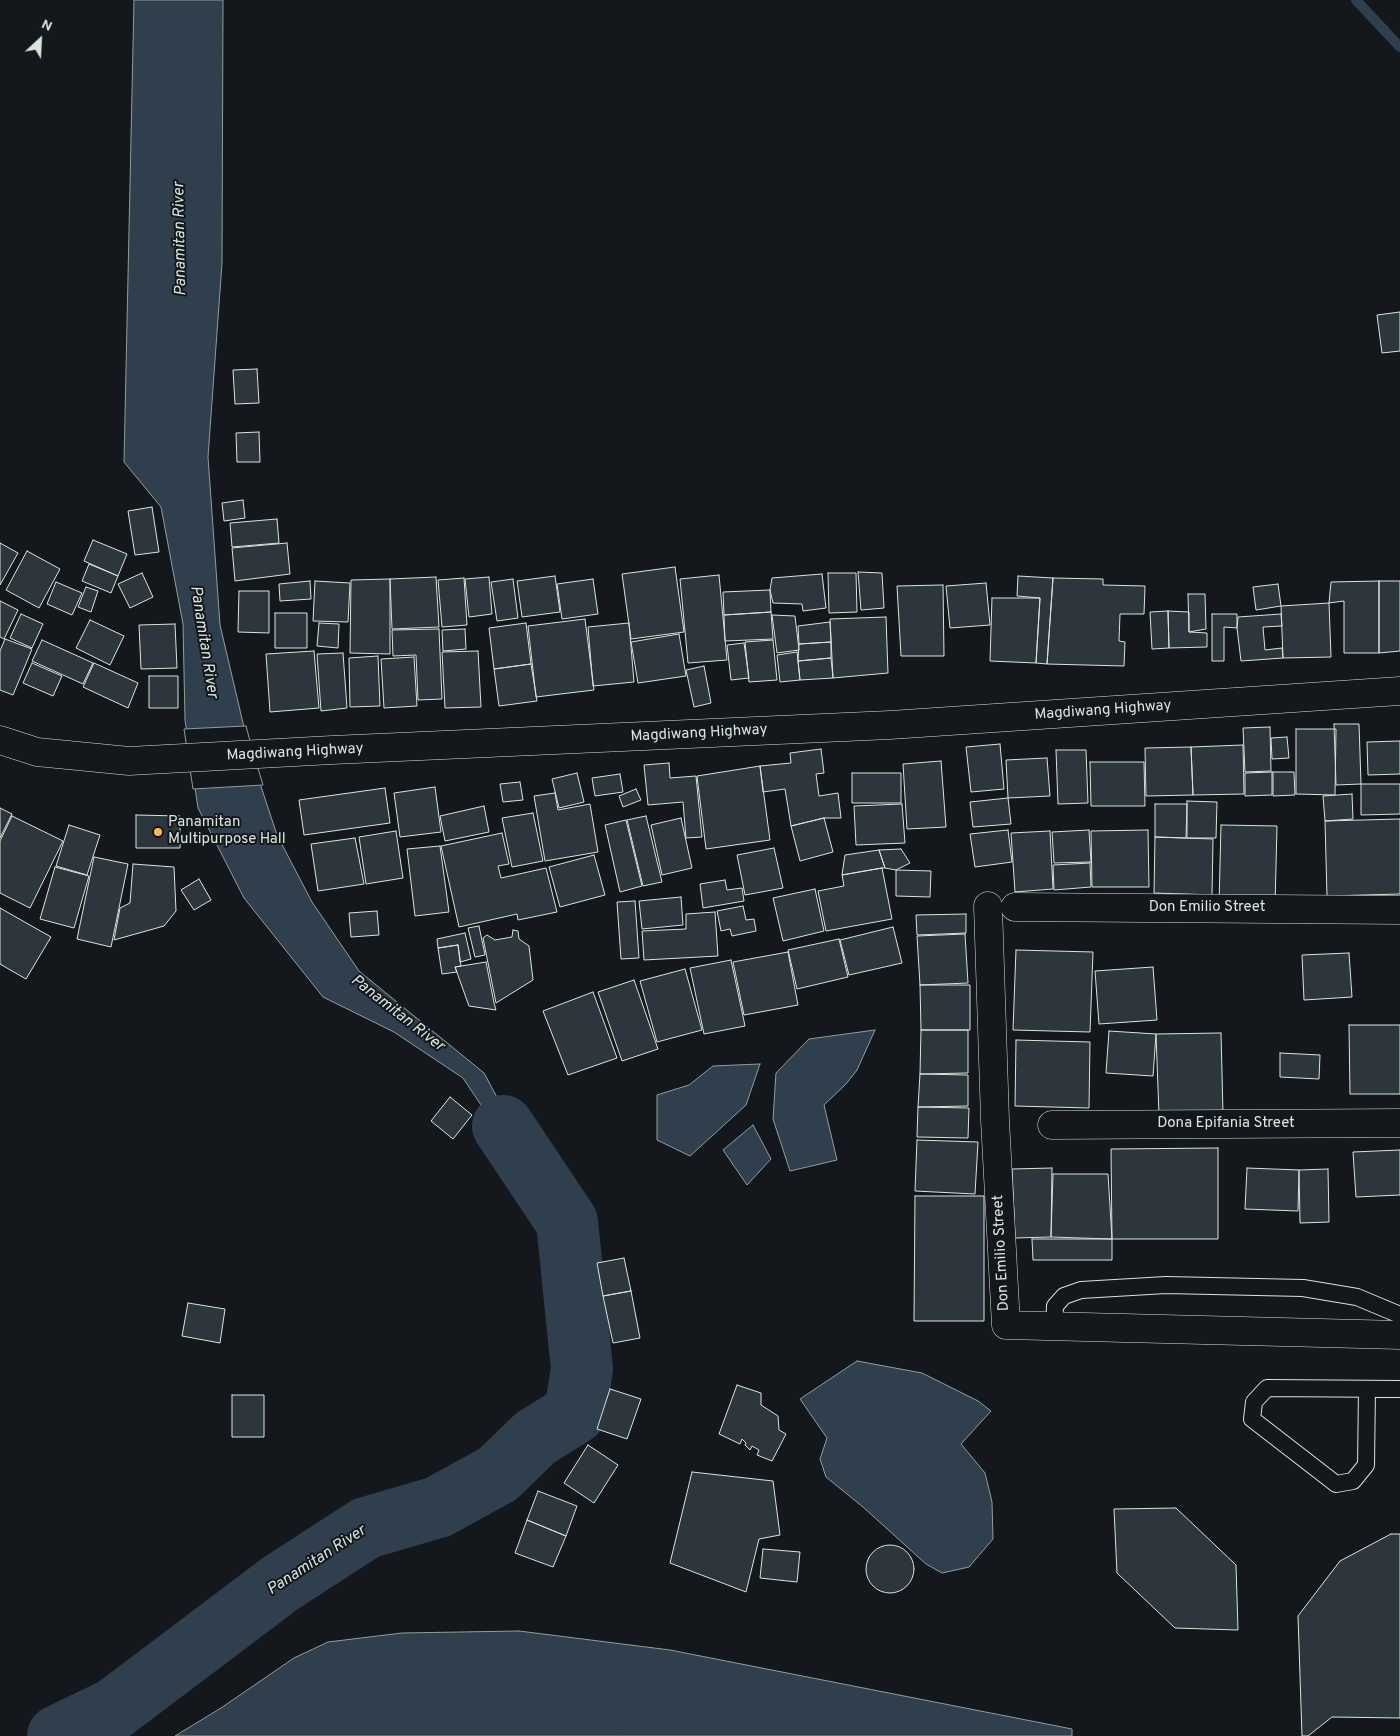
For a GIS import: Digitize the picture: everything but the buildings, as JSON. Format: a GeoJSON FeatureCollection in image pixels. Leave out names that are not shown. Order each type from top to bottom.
{"type":"FeatureCollection","features":[{"type":"Feature","properties":{"kind":"street","name":"Magdiwang Highway"},"geometry":{"type":"LineString","coordinates":[[0,740],[37,752],[80,758],[129,761],[179,760],[332,750],[890,725],[1400,691]]}},
{"type":"Feature","properties":{"kind":"street","name":"Don Emilio Street"},"geometry":{"type":"LineString","coordinates":[[988,906],[995,1120],[1006,1325],[1400,1335]]}},
{"type":"Feature","properties":{"kind":"street","name":"Don Emilio Street"},"geometry":{"type":"LineString","coordinates":[[1015,907],[1400,910]]}},
{"type":"Feature","properties":{"kind":"street","name":"Dona Epifania Street"},"geometry":{"type":"LineString","coordinates":[[1052,1125],[1400,1123]]}},
{"type":"Feature","properties":{"kind":"lane"},"geometry":{"type":"LineString","coordinates":[[1054,1327],[1055,1306],[1064,1296],[1081,1290],[1166,1285],[1303,1288],[1357,1297],[1400,1314]]}},
{"type":"Feature","properties":{"kind":"lane"},"geometry":{"type":"LineString","coordinates":[[1367,1389],[1366,1465],[1353,1481],[1336,1484],[1252,1419],[1254,1402],[1267,1388],[1400,1389]]}},
{"type":"Feature","properties":{"kind":"water"},"geometry":{"type":"Polygon","coordinates":[[[134,0],[223,0],[222,263],[208,457],[220,625],[250,753],[277,835],[312,902],[359,971],[484,1073],[551,1198],[499,1132],[463,1078],[394,1032],[323,997],[244,898],[198,808],[185,720],[183,624],[161,507],[124,462],[134,0]]]}},
{"type":"Feature","properties":{"kind":"water"},"geometry":{"type":"Polygon","coordinates":[[[875,1030],[857,1070],[846,1084],[824,1105],[837,1160],[790,1171],[773,1119],[776,1073],[809,1039],[875,1030]]]}},
{"type":"Feature","properties":{"kind":"water"},"geometry":{"type":"Polygon","coordinates":[[[760,1064],[746,1105],[690,1156],[657,1140],[657,1095],[689,1085],[713,1066],[760,1064]]]}},
{"type":"Feature","properties":{"kind":"water"},"geometry":{"type":"Polygon","coordinates":[[[753,1125],[771,1159],[747,1185],[723,1150],[753,1125]]]}},
{"type":"Feature","properties":{"kind":"water"},"geometry":{"type":"Polygon","coordinates":[[[857,1361],[922,1373],[978,1401],[991,1411],[961,1444],[985,1473],[992,1502],[993,1539],[969,1567],[942,1573],[926,1564],[863,1507],[826,1477],[820,1459],[827,1438],[800,1399],[857,1361]]]}},
{"type":"Feature","properties":{"kind":"water"},"geometry":{"type":"Polygon","coordinates":[[[519,1631],[670,1650],[1072,1729],[1072,1736],[175,1736],[221,1708],[294,1658],[328,1642],[402,1633],[519,1631]]]}},
{"type":"Feature","properties":{"kind":"pier"},"geometry":{"type":"Polygon","coordinates":[[[246,726],[263,785],[193,789],[184,729],[246,726]]]}},
{"type":"Feature","properties":{"kind":"waterway"},"geometry":{"type":"LineString","coordinates":[[1356,0],[1400,47]]}},
{"type":"Feature","properties":{"kind":"waterway","name":"Panamitan River"},"geometry":{"type":"LineString","coordinates":[[58,1736],[114,1709],[281,1583],[366,1528],[438,1507],[498,1474],[535,1438],[575,1413],[582,1369],[567,1222],[503,1126]]}},
{"type":"Feature","properties":{"kind":"place","name":"Panamitan Multipurpose Hall"},"geometry":{"type":"Point","coordinates":[158,832]}}]}
